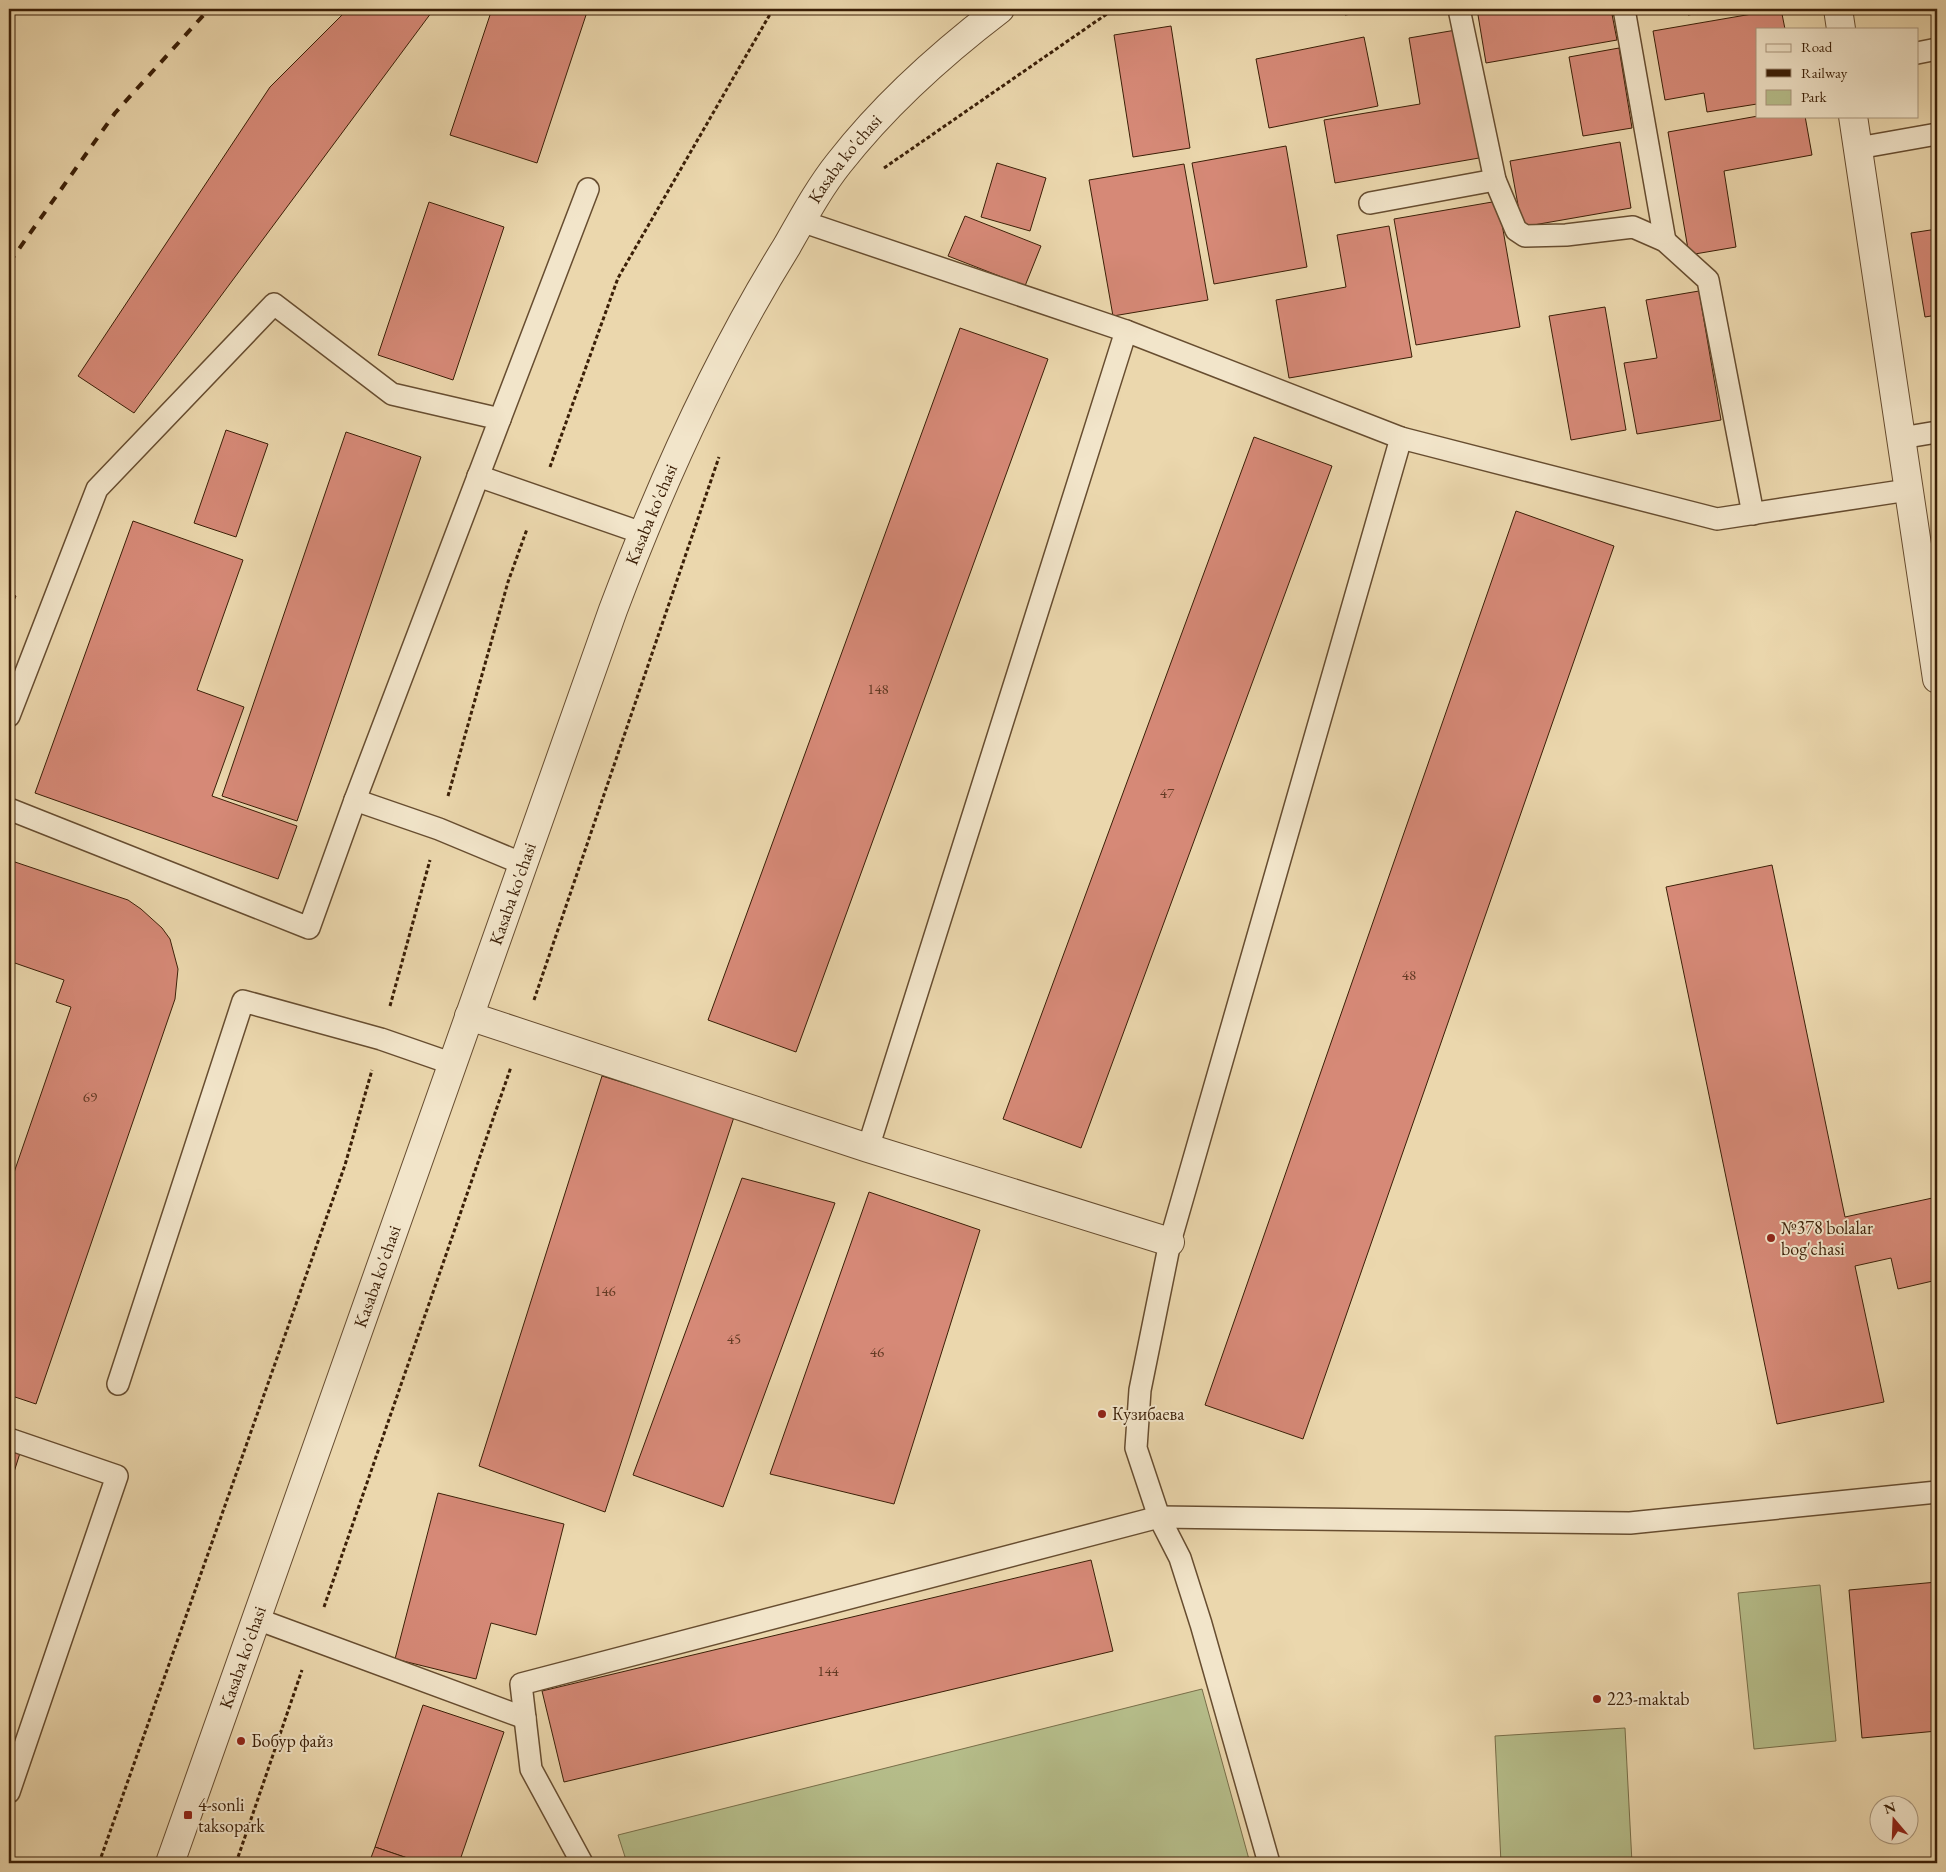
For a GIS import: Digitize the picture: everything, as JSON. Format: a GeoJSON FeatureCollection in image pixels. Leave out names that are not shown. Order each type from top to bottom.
{"type":"FeatureCollection","features":[{"type":"Feature","properties":{"kind":"street","name":"Kasaba ko'chasi"},"geometry":{"type":"LineString","coordinates":[[170,1863],[642,532],[708,391],[742,324],[771,271],[838,164],[868,128],[940,58],[1000,9]]}},
{"type":"Feature","properties":{"kind":"street"},"geometry":{"type":"LineString","coordinates":[[1838,9],[1840,28]]}},
{"type":"Feature","properties":{"kind":"street"},"geometry":{"type":"LineString","coordinates":[[1853,118],[1937,678]]}},
{"type":"Feature","properties":{"kind":"street"},"geometry":{"type":"LineString","coordinates":[[469,1016],[868,1148],[1170,1242]]}},
{"type":"Feature","properties":{"kind":"lane"},"geometry":{"type":"LineString","coordinates":[[1459,9],[1495,180],[1516,230],[1525,236],[1566,235],[1633,227],[1665,241],[1708,280],[1753,514]]}},
{"type":"Feature","properties":{"kind":"lane"},"geometry":{"type":"LineString","coordinates":[[1624,9],[1665,241]]}},
{"type":"Feature","properties":{"kind":"lane"},"geometry":{"type":"LineString","coordinates":[[1918,53],[1937,49]]}},
{"type":"Feature","properties":{"kind":"lane"},"geometry":{"type":"LineString","coordinates":[[1858,148],[1937,134]]}},
{"type":"Feature","properties":{"kind":"lane"},"geometry":{"type":"LineString","coordinates":[[1370,203],[1495,180]]}},
{"type":"Feature","properties":{"kind":"lane"},"geometry":{"type":"LineString","coordinates":[[9,809],[309,928],[354,800],[588,189]]}},
{"type":"Feature","properties":{"kind":"lane"},"geometry":{"type":"LineString","coordinates":[[802,221],[1126,331],[1401,438],[1717,519],[1908,490]]}},
{"type":"Feature","properties":{"kind":"lane"},"geometry":{"type":"LineString","coordinates":[[9,716],[98,489],[274,304],[392,394],[500,419]]}},
{"type":"Feature","properties":{"kind":"lane"},"geometry":{"type":"LineString","coordinates":[[868,1148],[1126,331]]}},
{"type":"Feature","properties":{"kind":"lane"},"geometry":{"type":"LineString","coordinates":[[1901,438],[1937,432]]}},
{"type":"Feature","properties":{"kind":"lane"},"geometry":{"type":"LineString","coordinates":[[1269,1863],[1180,1558],[1159,1517],[1136,1448],[1140,1390],[1170,1242],[1401,438]]}},
{"type":"Feature","properties":{"kind":"lane"},"geometry":{"type":"LineString","coordinates":[[478,476],[642,532]]}},
{"type":"Feature","properties":{"kind":"lane"},"geometry":{"type":"LineString","coordinates":[[354,800],[439,829],[523,864]]}},
{"type":"Feature","properties":{"kind":"lane"},"geometry":{"type":"LineString","coordinates":[[118,1384],[243,1001],[381,1039],[453,1064]]}},
{"type":"Feature","properties":{"kind":"lane"},"geometry":{"type":"LineString","coordinates":[[9,1439],[117,1476],[9,1792]]}},
{"type":"Feature","properties":{"kind":"lane"},"geometry":{"type":"LineString","coordinates":[[582,1863],[531,1769],[521,1684],[1159,1517],[1630,1523],[1937,1492]]}},
{"type":"Feature","properties":{"kind":"lane"},"geometry":{"type":"LineString","coordinates":[[257,1619],[525,1718]]}},
{"type":"Feature","properties":{"kind":"path"},"geometry":{"type":"LineString","coordinates":[[99,1863],[345,1165],[508,582],[538,498],[618,278],[773,9]]}},
{"type":"Feature","properties":{"kind":"path"},"geometry":{"type":"LineString","coordinates":[[883,170],[1114,9]]}},
{"type":"Feature","properties":{"kind":"path"},"geometry":{"type":"LineString","coordinates":[[236,1863],[408,1368],[720,455]]}},
{"type":"Feature","properties":{"kind":"green space"},"geometry":{"type":"Polygon","coordinates":[[[1820,1585],[1836,1741],[1754,1749],[1738,1593],[1820,1585]]]}},
{"type":"Feature","properties":{"kind":"green space"},"geometry":{"type":"Polygon","coordinates":[[[1202,1689],[1250,1863],[627,1863],[618,1835],[1202,1689]]]}},
{"type":"Feature","properties":{"kind":"green space"},"geometry":{"type":"Polygon","coordinates":[[[1625,1728],[1632,1863],[1501,1863],[1495,1736],[1625,1728]]]}},
{"type":"Feature","properties":{"kind":"building"},"geometry":{"type":"Polygon","coordinates":[[[348,9],[434,9],[134,413],[78,376],[270,87],[348,9]]]}},
{"type":"Feature","properties":{"kind":"building"},"geometry":{"type":"Polygon","coordinates":[[[492,9],[588,9],[537,163],[450,135],[492,9]]]}},
{"type":"Feature","properties":{"kind":"building"},"geometry":{"type":"Polygon","coordinates":[[[1344,9],[1383,9],[1345,15],[1344,9]]]}},
{"type":"Feature","properties":{"kind":"building"},"geometry":{"type":"Polygon","coordinates":[[[1477,9],[1611,9],[1617,40],[1486,63],[1477,9]]]}},
{"type":"Feature","properties":{"kind":"building"},"geometry":{"type":"Polygon","coordinates":[[[1686,9],[1725,9],[1688,15],[1686,9]]]}},
{"type":"Feature","properties":{"kind":"building"},"geometry":{"type":"Polygon","coordinates":[[[1781,9],[1785,28],[1756,28],[1756,104],[1707,112],[1704,93],[1665,100],[1653,31],[1781,9]]]}},
{"type":"Feature","properties":{"kind":"building"},"geometry":{"type":"Polygon","coordinates":[[[1171,26],[1190,148],[1133,157],[1114,35],[1171,26]]]}},
{"type":"Feature","properties":{"kind":"building"},"geometry":{"type":"Polygon","coordinates":[[[1456,30],[1479,158],[1335,183],[1324,120],[1420,104],[1409,38],[1456,30]]]}},
{"type":"Feature","properties":{"kind":"building"},"geometry":{"type":"Polygon","coordinates":[[[1364,37],[1378,106],[1269,128],[1256,59],[1364,37]]]}},
{"type":"Feature","properties":{"kind":"building"},"geometry":{"type":"Polygon","coordinates":[[[1619,48],[1632,128],[1583,136],[1569,57],[1619,48]]]}},
{"type":"Feature","properties":{"kind":"building"},"geometry":{"type":"Polygon","coordinates":[[[1756,116],[1756,118],[1805,118],[1812,155],[1724,171],[1736,247],[1689,255],[1668,132],[1756,116]]]}},
{"type":"Feature","properties":{"kind":"building"},"geometry":{"type":"Polygon","coordinates":[[[1620,142],[1631,208],[1522,227],[1510,161],[1620,142]]]}},
{"type":"Feature","properties":{"kind":"building"},"geometry":{"type":"Polygon","coordinates":[[[1286,146],[1307,267],[1214,284],[1192,163],[1286,146]]]}},
{"type":"Feature","properties":{"kind":"building"},"geometry":{"type":"Polygon","coordinates":[[[997,163],[1046,178],[1030,231],[981,217],[997,163]]]}},
{"type":"Feature","properties":{"kind":"building"},"geometry":{"type":"Polygon","coordinates":[[[1184,164],[1208,300],[1113,316],[1089,180],[1184,164]]]}},
{"type":"Feature","properties":{"kind":"building"},"geometry":{"type":"Polygon","coordinates":[[[1498,201],[1520,327],[1416,345],[1394,219],[1498,201]]]}},
{"type":"Feature","properties":{"kind":"building"},"geometry":{"type":"Polygon","coordinates":[[[429,202],[504,227],[453,380],[378,355],[429,202]]]}},
{"type":"Feature","properties":{"kind":"building"},"geometry":{"type":"Polygon","coordinates":[[[965,216],[1041,246],[1025,286],[948,256],[965,216]]]}},
{"type":"Feature","properties":{"kind":"building"},"geometry":{"type":"Polygon","coordinates":[[[1389,226],[1412,357],[1289,378],[1276,300],[1346,287],[1337,235],[1389,226]]]}},
{"type":"Feature","properties":{"kind":"building"},"geometry":{"type":"Polygon","coordinates":[[[1937,229],[1937,315],[1925,317],[1911,233],[1937,229]]]}},
{"type":"Feature","properties":{"kind":"building"},"geometry":{"type":"Polygon","coordinates":[[[1699,291],[1721,420],[1637,434],[1624,363],[1657,358],[1646,300],[1699,291]]]}},
{"type":"Feature","properties":{"kind":"building"},"geometry":{"type":"Polygon","coordinates":[[[1605,307],[1626,430],[1571,440],[1549,316],[1605,307]]]}},
{"type":"Feature","properties":{"kind":"building"},"geometry":{"type":"Polygon","coordinates":[[[960,328],[1048,359],[796,1052],[708,1020],[960,328]]]}},
{"type":"Feature","properties":{"kind":"building"},"geometry":{"type":"Polygon","coordinates":[[[226,430],[268,444],[236,537],[194,523],[226,430]]]}},
{"type":"Feature","properties":{"kind":"building"},"geometry":{"type":"Polygon","coordinates":[[[346,432],[421,457],[297,821],[222,796],[346,432]]]}},
{"type":"Feature","properties":{"kind":"building"},"geometry":{"type":"Polygon","coordinates":[[[1254,437],[1332,466],[1081,1148],[1003,1119],[1254,437]]]}},
{"type":"Feature","properties":{"kind":"building"},"geometry":{"type":"Polygon","coordinates":[[[1516,511],[1614,546],[1303,1439],[1205,1405],[1516,511]]]}},
{"type":"Feature","properties":{"kind":"building"},"geometry":{"type":"Polygon","coordinates":[[[133,521],[243,560],[197,690],[244,707],[212,796],[297,826],[278,879],[35,793],[133,521]]]}},
{"type":"Feature","properties":{"kind":"building"},"geometry":{"type":"Polygon","coordinates":[[[9,593],[16,596],[9,612],[9,593]]]}},
{"type":"Feature","properties":{"kind":"building"},"geometry":{"type":"Polygon","coordinates":[[[9,860],[128,900],[162,928],[170,939],[178,969],[175,999],[36,1404],[9,1395],[9,1187],[71,1007],[56,1002],[64,980],[9,961],[9,860]]]}},
{"type":"Feature","properties":{"kind":"building"},"geometry":{"type":"Polygon","coordinates":[[[1772,865],[1845,1217],[1937,1197],[1937,1280],[1898,1289],[1891,1258],[1855,1266],[1884,1402],[1777,1424],[1666,887],[1772,865]]]}},
{"type":"Feature","properties":{"kind":"building"},"geometry":{"type":"Polygon","coordinates":[[[602,1076],[734,1117],[605,1512],[479,1466],[602,1076]]]}},
{"type":"Feature","properties":{"kind":"building"},"geometry":{"type":"Polygon","coordinates":[[[742,1178],[835,1203],[723,1507],[633,1475],[742,1178]]]}},
{"type":"Feature","properties":{"kind":"building"},"geometry":{"type":"Polygon","coordinates":[[[869,1192],[980,1230],[894,1504],[770,1474],[869,1192]]]}},
{"type":"Feature","properties":{"kind":"building"},"geometry":{"type":"Polygon","coordinates":[[[9,1449],[20,1453],[9,1488],[9,1449]]]}},
{"type":"Feature","properties":{"kind":"building"},"geometry":{"type":"Polygon","coordinates":[[[438,1493],[564,1524],[536,1635],[491,1623],[476,1679],[395,1659],[438,1493]]]}},
{"type":"Feature","properties":{"kind":"building"},"geometry":{"type":"Polygon","coordinates":[[[1091,1560],[1113,1651],[564,1782],[542,1691],[1091,1560]]]}},
{"type":"Feature","properties":{"kind":"building"},"geometry":{"type":"Polygon","coordinates":[[[1937,1582],[1937,1731],[1862,1738],[1849,1590],[1937,1582]]]}},
{"type":"Feature","properties":{"kind":"building"},"geometry":{"type":"Polygon","coordinates":[[[423,1705],[504,1732],[459,1863],[422,1863],[375,1847],[423,1705]]]}},
{"type":"Feature","properties":{"kind":"building"},"geometry":{"type":"Polygon","coordinates":[[[375,1847],[422,1863],[369,1863],[375,1847]]]}},
{"type":"Feature","properties":{"kind":"railway"},"geometry":{"type":"LineString","coordinates":[[9,263],[115,113],[209,9]]}},
{"type":"Feature","properties":{"kind":"place","name":"№378 bolalar bog'chasi"},"geometry":{"type":"Point","coordinates":[1771,1238]}},
{"type":"Feature","properties":{"kind":"place","name":"Кузибаева"},"geometry":{"type":"Point","coordinates":[1102,1414]}},
{"type":"Feature","properties":{"kind":"place","name":"223-maktab"},"geometry":{"type":"Point","coordinates":[1597,1699]}},
{"type":"Feature","properties":{"kind":"place","name":"Бобур файз"},"geometry":{"type":"Point","coordinates":[241,1741]}},
{"type":"Feature","properties":{"kind":"place","name":"4-sonli taksopark"},"geometry":{"type":"Point","coordinates":[188,1815]}}]}
